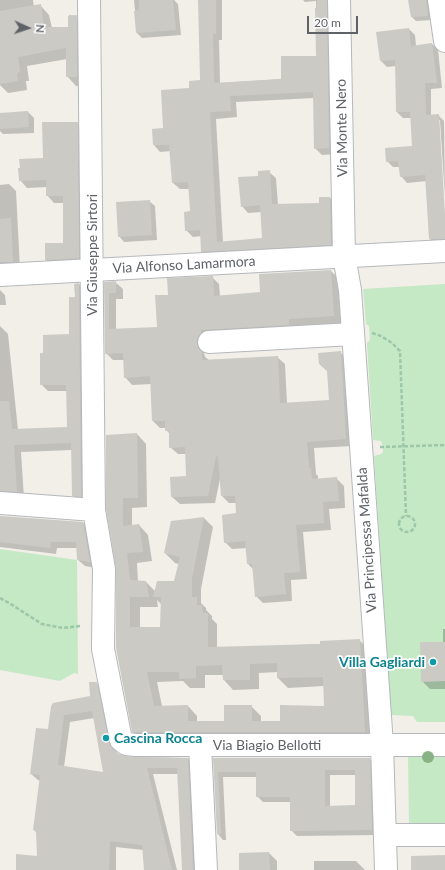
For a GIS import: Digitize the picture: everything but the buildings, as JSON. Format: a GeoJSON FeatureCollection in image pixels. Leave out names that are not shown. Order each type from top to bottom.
{"type":"FeatureCollection","features":[{"type":"Feature","properties":{"kind":"street","name":"Via Giuseppe Sirtori"},"geometry":{"type":"LineString","coordinates":[[89,0],[93,269],[94,510]]}},
{"type":"Feature","properties":{"kind":"street","name":"Via Monte Nero"},"geometry":{"type":"LineString","coordinates":[[339,0],[344,256]]}},
{"type":"Feature","properties":{"kind":"street"},"geometry":{"type":"LineString","coordinates":[[439,0],[444,30]]}},
{"type":"Feature","properties":{"kind":"street","name":"Via Alfonso Lamarmora"},"geometry":{"type":"LineString","coordinates":[[0,275],[445,251]]}},
{"type":"Feature","properties":{"kind":"street","name":"Via Principessa Mafalda"},"geometry":{"type":"LineString","coordinates":[[344,256],[350,290],[361,334],[382,745],[386,870]]}},
{"type":"Feature","properties":{"kind":"street"},"geometry":{"type":"LineString","coordinates":[[209,342],[361,334]]}},
{"type":"Feature","properties":{"kind":"street"},"geometry":{"type":"LineString","coordinates":[[0,503],[94,510]]}},
{"type":"Feature","properties":{"kind":"street","name":"Via Biagio Bellotti"},"geometry":{"type":"LineString","coordinates":[[94,510],[104,567],[102,649],[121,740],[126,744],[445,745]]}},
{"type":"Feature","properties":{"kind":"street"},"geometry":{"type":"LineString","coordinates":[[200,745],[206,870]]}},
{"type":"Feature","properties":{"kind":"street"},"geometry":{"type":"LineString","coordinates":[[386,835],[445,835]]}},
{"type":"Feature","properties":{"kind":"path"},"geometry":{"type":"LineString","coordinates":[[361,334],[375,334],[395,345],[400,351],[406,516]]}},
{"type":"Feature","properties":{"kind":"path"},"geometry":{"type":"LineString","coordinates":[[378,447],[445,445]]}},
{"type":"Feature","properties":{"kind":"path"},"geometry":{"type":"LineString","coordinates":[[406,516],[412,518],[415,522],[414,530],[409,533],[401,530],[399,525],[400,520],[406,516]]}},
{"type":"Feature","properties":{"kind":"path"},"geometry":{"type":"LineString","coordinates":[[0,598],[9,602],[42,624],[63,628],[80,626]]}},
{"type":"Feature","properties":{"kind":"green space"},"geometry":{"type":"Polygon","coordinates":[[[445,284],[445,722],[417,722],[413,716],[391,715],[374,456],[383,452],[383,447],[381,441],[373,440],[367,343],[370,340],[369,326],[366,324],[363,289],[445,284]]]}},
{"type":"Feature","properties":{"kind":"green space"},"geometry":{"type":"Polygon","coordinates":[[[0,549],[77,560],[78,674],[74,673],[60,681],[0,670],[0,549]]]}},
{"type":"Feature","properties":{"kind":"green space"},"geometry":{"type":"Polygon","coordinates":[[[408,756],[445,757],[445,825],[409,824],[408,756]]]}},
{"type":"Feature","properties":{"kind":"place","name":"Villa Gagliardi"},"geometry":{"type":"Point","coordinates":[433,662]}},
{"type":"Feature","properties":{"kind":"place","name":"Cascina Rocca"},"geometry":{"type":"Point","coordinates":[106,738]}}]}
